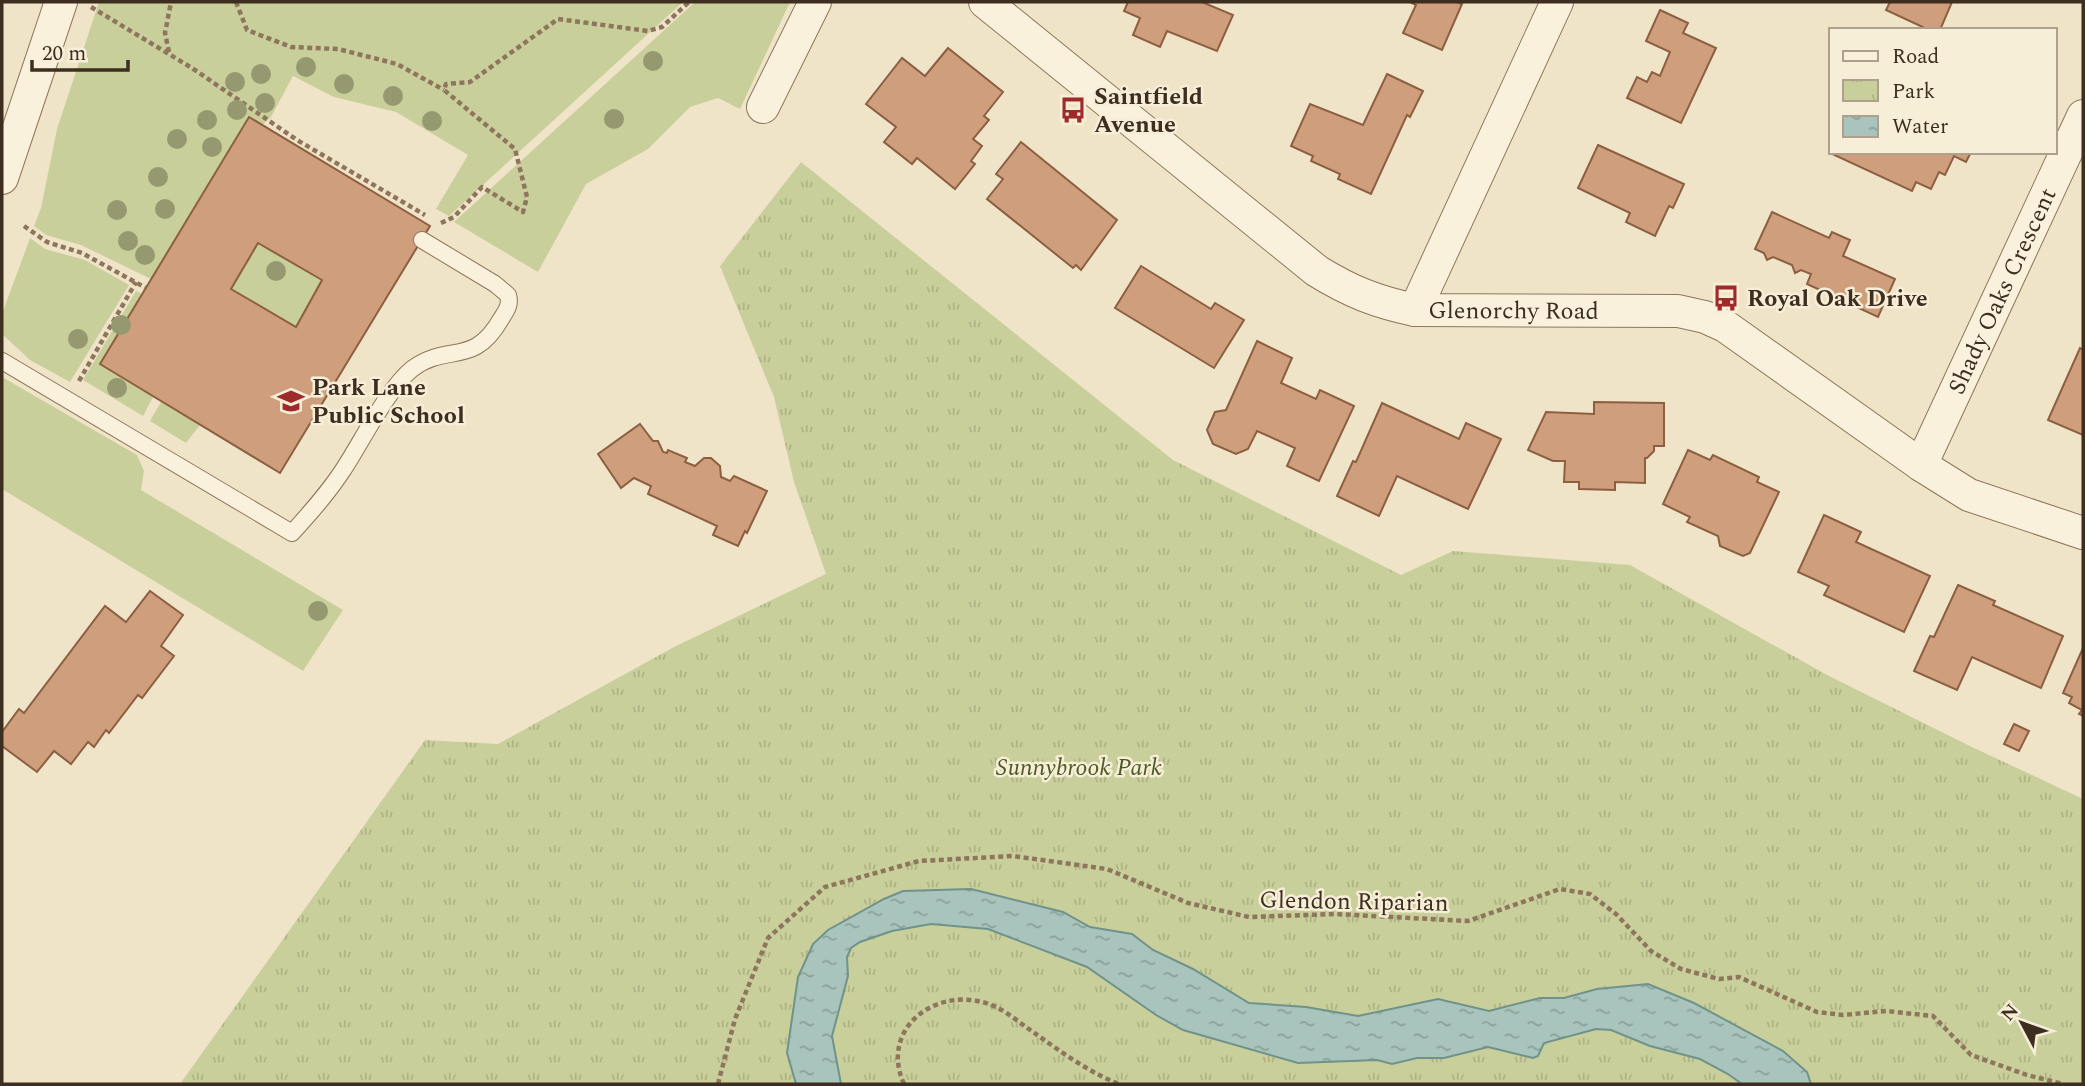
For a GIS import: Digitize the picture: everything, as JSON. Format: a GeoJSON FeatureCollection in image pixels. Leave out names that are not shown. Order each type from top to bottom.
{"type":"FeatureCollection","features":[{"type":"Feature","properties":{"kind":"street"},"geometry":{"type":"LineString","coordinates":[[763,107],[815,2]]}},
{"type":"Feature","properties":{"kind":"street","name":"Glenorchy Road"},"geometry":{"type":"LineString","coordinates":[[985,2],[1020,13],[1317,271],[1346,289],[1381,303],[1415,310],[1678,311],[1705,317],[1725,326],[1921,465],[1969,495],[2083,533]]}},
{"type":"Feature","properties":{"kind":"street"},"geometry":{"type":"LineString","coordinates":[[1415,310],[1557,2]]}},
{"type":"Feature","properties":{"kind":"street"},"geometry":{"type":"LineString","coordinates":[[2,178],[76,4]]}},
{"type":"Feature","properties":{"kind":"street","name":"Shady Oaks Crescent"},"geometry":{"type":"LineString","coordinates":[[1921,465],[2083,116]]}},
{"type":"Feature","properties":{"kind":"lane"},"geometry":{"type":"LineString","coordinates":[[2,360],[292,533],[332,486],[402,378],[432,358],[479,347],[495,330],[509,307],[508,295],[495,284],[422,240]]}},
{"type":"Feature","properties":{"kind":"path"},"geometry":{"type":"LineString","coordinates":[[169,53],[165,33],[171,2]]}},
{"type":"Feature","properties":{"kind":"path"},"geometry":{"type":"LineString","coordinates":[[236,2],[247,30],[291,47],[338,49],[397,64],[444,90],[515,149],[527,197],[523,212],[482,187],[454,217],[440,224],[422,240]]}},
{"type":"Feature","properties":{"kind":"path"},"geometry":{"type":"LineString","coordinates":[[444,90],[446,84],[470,82],[558,19],[648,31],[662,27],[689,2]]}},
{"type":"Feature","properties":{"kind":"path"},"geometry":{"type":"LineString","coordinates":[[76,4],[169,53],[297,140],[440,224]]}},
{"type":"Feature","properties":{"kind":"path"},"geometry":{"type":"LineString","coordinates":[[24,226],[47,242],[82,253],[146,288]]}},
{"type":"Feature","properties":{"kind":"path"},"geometry":{"type":"LineString","coordinates":[[68,400],[136,282]]}},
{"type":"Feature","properties":{"kind":"path","name":"Glendon Riparian"},"geometry":{"type":"LineString","coordinates":[[718,1084],[735,1019],[768,939],[825,887],[919,861],[1013,856],[1107,869],[1188,903],[1249,917],[1335,914],[1468,921],[1560,889],[1590,894],[1616,914],[1651,951],[1681,969],[1719,979],[1739,976],[1817,1012],[1843,1015],[1886,1011],[1933,1016],[1971,1055],[2027,1075],[2063,1084]]}},
{"type":"Feature","properties":{"kind":"path"},"geometry":{"type":"LineString","coordinates":[[904,1084],[898,1062],[900,1044],[909,1026],[921,1011],[933,1004],[964,999],[992,1005],[1105,1079],[1119,1084]]}},
{"type":"Feature","properties":{"kind":"green space"},"geometry":{"type":"Polygon","coordinates":[[[99,2],[683,2],[449,216],[436,209],[468,155],[396,112],[334,97],[293,76],[271,117],[262,125],[249,118],[151,279],[81,245],[46,235],[34,226],[41,208],[57,129],[99,2]]]}},
{"type":"Feature","properties":{"kind":"green space"},"geometry":{"type":"Polygon","coordinates":[[[695,2],[790,2],[740,109],[718,98],[690,107],[648,149],[586,184],[538,272],[454,222],[695,2]]]}},
{"type":"Feature","properties":{"kind":"green space","name":"Sunnybrook Park"},"geometry":{"type":"Polygon","coordinates":[[[801,162],[1173,460],[1401,575],[1453,551],[1630,565],[1829,676],[2083,799],[2083,1084],[180,1084],[425,740],[498,744],[674,647],[826,574],[794,482],[774,397],[720,266],[801,162]]]}},
{"type":"Feature","properties":{"kind":"green space"},"geometry":{"type":"Polygon","coordinates":[[[30,238],[45,249],[85,260],[129,285],[70,382],[30,360],[2,334],[2,314],[30,238]]]}},
{"type":"Feature","properties":{"kind":"green space"},"geometry":{"type":"Polygon","coordinates":[[[258,243],[322,280],[296,327],[231,289],[258,243]]]}},
{"type":"Feature","properties":{"kind":"green space"},"geometry":{"type":"Polygon","coordinates":[[[136,291],[142,294],[100,364],[153,397],[143,416],[83,380],[136,291]]]}},
{"type":"Feature","properties":{"kind":"green space"},"geometry":{"type":"Polygon","coordinates":[[[2,377],[137,455],[144,471],[141,490],[343,610],[303,671],[2,489],[2,377]]]}},
{"type":"Feature","properties":{"kind":"green space"},"geometry":{"type":"Polygon","coordinates":[[[161,402],[200,425],[186,443],[150,421],[161,402]]]}},
{"type":"Feature","properties":{"kind":"water"},"geometry":{"type":"Polygon","coordinates":[[[971,889],[1063,912],[1090,927],[1132,934],[1153,950],[1193,969],[1249,1003],[1306,1007],[1358,1016],[1438,999],[1489,1011],[1540,998],[1564,998],[1597,989],[1648,984],[1694,1003],[1783,1051],[1807,1072],[1811,1084],[1742,1084],[1700,1059],[1650,1046],[1611,1030],[1596,1029],[1544,1043],[1538,1056],[1533,1058],[1488,1047],[1444,1058],[1417,1058],[1392,1064],[1377,1060],[1298,1063],[1183,1030],[1156,1015],[1087,967],[988,929],[931,924],[892,931],[851,948],[847,957],[848,976],[832,1036],[841,1084],[796,1084],[787,1053],[798,977],[813,944],[828,930],[903,891],[971,889]]]}},
{"type":"Feature","properties":{"kind":"building"},"geometry":{"type":"Polygon","coordinates":[[[1128,2],[1202,2],[1233,15],[1217,51],[1167,31],[1160,47],[1133,35],[1140,18],[1124,11],[1128,2]]]}},
{"type":"Feature","properties":{"kind":"building"},"geometry":{"type":"Polygon","coordinates":[[[1410,2],[1462,4],[1442,50],[1403,33],[1416,5],[1410,2]]]}},
{"type":"Feature","properties":{"kind":"building"},"geometry":{"type":"Polygon","coordinates":[[[1890,2],[1952,2],[1941,28],[1925,28],[1886,10],[1890,2]]]}},
{"type":"Feature","properties":{"kind":"building"},"geometry":{"type":"Polygon","coordinates":[[[1660,10],[1688,23],[1683,33],[1716,48],[1681,123],[1627,98],[1637,77],[1647,82],[1652,72],[1660,76],[1670,52],[1646,41],[1660,10]]]}},
{"type":"Feature","properties":{"kind":"building"},"geometry":{"type":"Polygon","coordinates":[[[948,48],[1003,92],[984,116],[989,120],[973,139],[982,146],[971,161],[975,164],[955,189],[917,158],[912,164],[884,142],[896,127],[866,104],[902,58],[925,76],[948,48]]]}},
{"type":"Feature","properties":{"kind":"building"},"geometry":{"type":"Polygon","coordinates":[[[1387,74],[1423,91],[1410,117],[1407,115],[1371,194],[1338,179],[1340,174],[1311,161],[1313,156],[1291,146],[1310,104],[1363,125],[1387,74]]]}},
{"type":"Feature","properties":{"kind":"building"},"geometry":{"type":"Polygon","coordinates":[[[249,117],[430,226],[280,473],[100,364],[249,117]],[[258,243],[231,289],[296,327],[322,280],[258,243]]]}},
{"type":"Feature","properties":{"kind":"building"},"geometry":{"type":"Polygon","coordinates":[[[1021,142],[1117,220],[1081,270],[1076,265],[1073,268],[987,199],[1003,179],[996,174],[1021,142]]]}},
{"type":"Feature","properties":{"kind":"building"},"geometry":{"type":"Polygon","coordinates":[[[1598,145],[1684,184],[1673,208],[1669,206],[1655,236],[1626,222],[1630,213],[1578,188],[1598,145]]]}},
{"type":"Feature","properties":{"kind":"building"},"geometry":{"type":"Polygon","coordinates":[[[1832,154],[1970,154],[1966,162],[1954,156],[1945,175],[1939,172],[1931,189],[1916,182],[1912,191],[1832,154]]]}},
{"type":"Feature","properties":{"kind":"building"},"geometry":{"type":"Polygon","coordinates":[[[1772,212],[1829,238],[1832,232],[1850,240],[1843,256],[1895,279],[1878,317],[1807,284],[1811,274],[1801,270],[1795,273],[1792,265],[1773,257],[1767,260],[1764,253],[1755,249],[1772,212]]]}},
{"type":"Feature","properties":{"kind":"building"},"geometry":{"type":"Polygon","coordinates":[[[1141,266],[1211,309],[1215,303],[1244,320],[1214,368],[1115,308],[1141,266]]]}},
{"type":"Feature","properties":{"kind":"building"},"geometry":{"type":"Polygon","coordinates":[[[1257,341],[1292,358],[1281,383],[1316,399],[1320,390],[1354,406],[1319,481],[1287,466],[1295,448],[1257,431],[1248,449],[1236,454],[1213,444],[1207,430],[1215,412],[1226,410],[1257,341]]]}},
{"type":"Feature","properties":{"kind":"building"},"geometry":{"type":"Polygon","coordinates":[[[2080,348],[2083,350],[2083,435],[2048,420],[2080,348]]]}},
{"type":"Feature","properties":{"kind":"building"},"geometry":{"type":"Polygon","coordinates":[[[1594,402],[1664,403],[1664,446],[1654,446],[1654,451],[1645,458],[1645,483],[1615,482],[1615,490],[1579,489],[1579,482],[1564,482],[1565,461],[1553,461],[1528,450],[1546,412],[1594,414],[1594,402]]]}},
{"type":"Feature","properties":{"kind":"building"},"geometry":{"type":"Polygon","coordinates":[[[1382,403],[1459,439],[1466,423],[1501,439],[1468,509],[1397,476],[1379,516],[1337,496],[1353,461],[1356,462],[1382,403]]]}},
{"type":"Feature","properties":{"kind":"building"},"geometry":{"type":"Polygon","coordinates":[[[640,424],[653,441],[658,441],[663,452],[667,453],[668,450],[687,458],[685,462],[695,466],[704,458],[711,458],[720,466],[721,477],[730,481],[734,476],[767,491],[738,546],[713,535],[717,526],[648,494],[651,486],[634,478],[621,488],[598,454],[640,424]]]}},
{"type":"Feature","properties":{"kind":"building"},"geometry":{"type":"Polygon","coordinates":[[[1688,450],[1710,460],[1713,455],[1759,477],[1757,482],[1779,492],[1750,553],[1743,556],[1720,546],[1718,536],[1687,522],[1690,517],[1663,504],[1688,450]]]}},
{"type":"Feature","properties":{"kind":"building"},"geometry":{"type":"Polygon","coordinates":[[[1824,515],[1861,532],[1856,542],[1930,576],[1904,632],[1824,595],[1829,586],[1798,572],[1824,515]]]}},
{"type":"Feature","properties":{"kind":"building"},"geometry":{"type":"Polygon","coordinates":[[[1958,585],[1995,601],[1993,605],[2063,636],[2041,688],[1972,657],[1957,690],[1914,671],[1930,636],[1934,637],[1958,585]]]}},
{"type":"Feature","properties":{"kind":"building"},"geometry":{"type":"Polygon","coordinates":[[[150,591],[183,615],[161,646],[174,656],[142,698],[138,695],[109,733],[106,730],[94,747],[88,742],[71,764],[54,751],[37,772],[2,746],[2,732],[19,709],[24,713],[105,606],[126,622],[150,591]]]}},
{"type":"Feature","properties":{"kind":"building"},"geometry":{"type":"Polygon","coordinates":[[[2083,648],[2083,716],[2079,714],[2082,710],[2069,703],[2072,697],[2063,693],[2083,648]]]}},
{"type":"Feature","properties":{"kind":"building"},"geometry":{"type":"Polygon","coordinates":[[[2014,724],[2029,731],[2019,751],[2004,744],[2014,724]]]}},
{"type":"Feature","properties":{"kind":"place","name":"Saintfield Avenue"},"geometry":{"type":"Point","coordinates":[1073,110]}},
{"type":"Feature","properties":{"kind":"place","name":"Royal Oak Drive"},"geometry":{"type":"Point","coordinates":[1726,298]}},
{"type":"Feature","properties":{"kind":"place","name":"Park Lane Public School"},"geometry":{"type":"Point","coordinates":[291,401]}}]}
